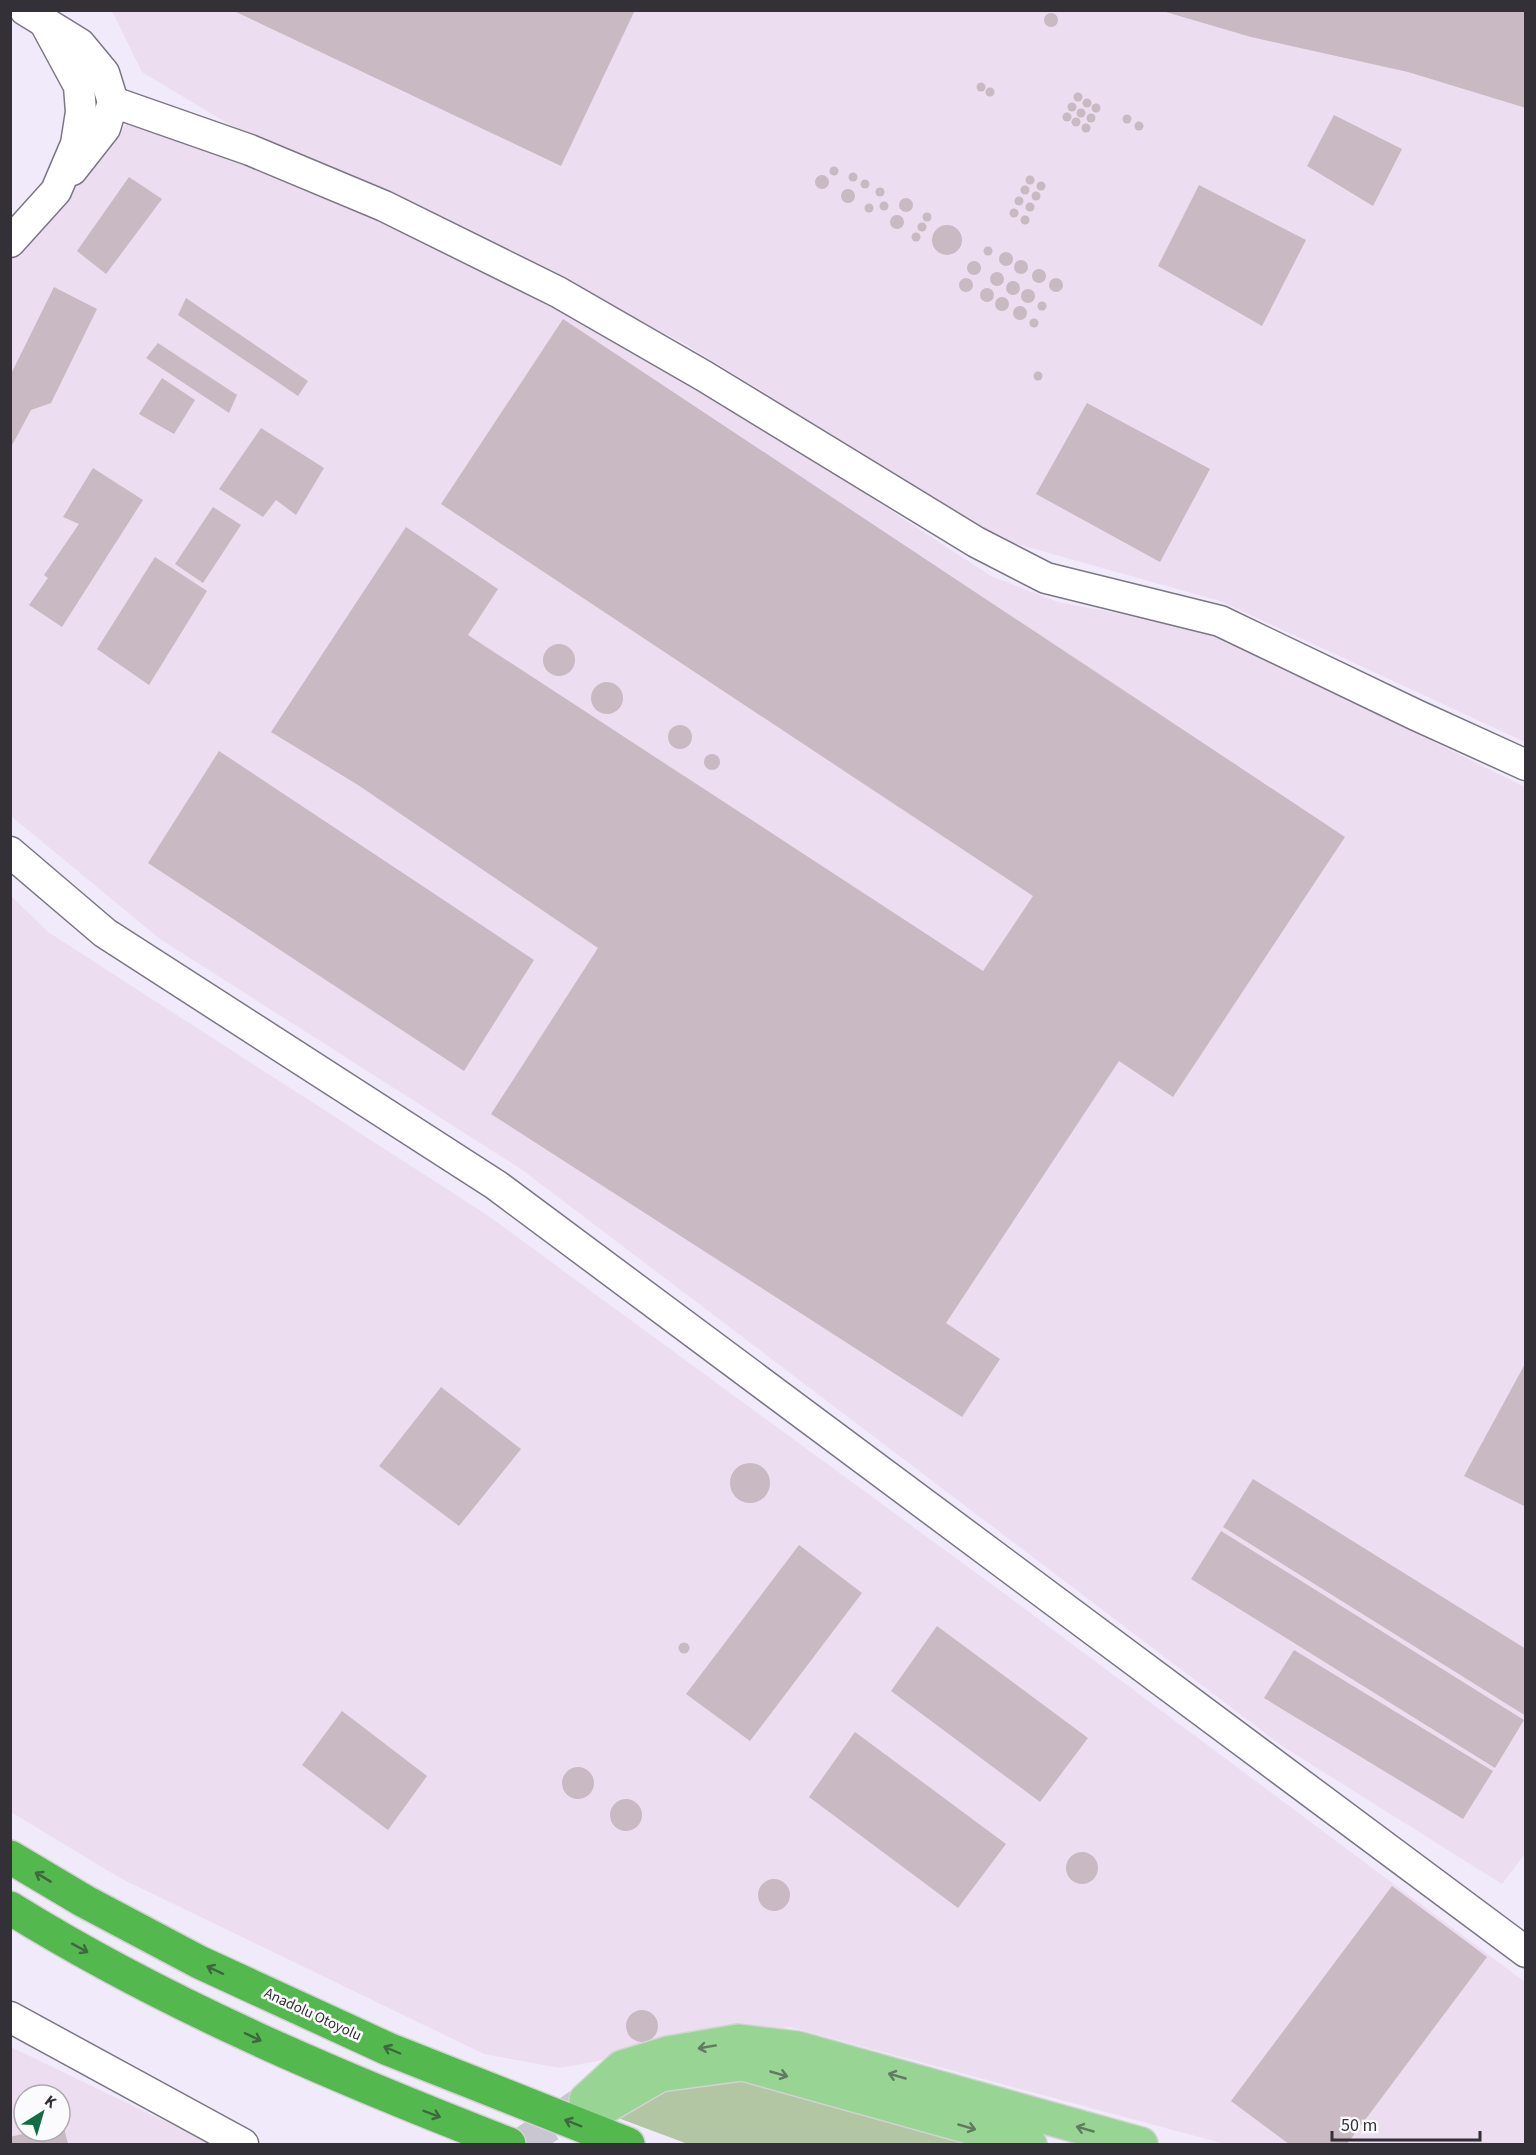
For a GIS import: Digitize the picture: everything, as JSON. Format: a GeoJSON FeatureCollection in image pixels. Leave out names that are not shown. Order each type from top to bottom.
{"type":"FeatureCollection","features":[{"type":"Feature","properties":{"kind":"highway","name":"Anadolu Otoyolu"},"geometry":{"type":"LineString","coordinates":[[10,1857],[84,1901],[199,1962],[388,2049],[628,2145]]}},
{"type":"Feature","properties":{"kind":"highway"},"geometry":{"type":"LineString","coordinates":[[10,1908],[135,1978],[251,2037],[408,2105],[509,2145]]}},
{"type":"Feature","properties":{"kind":"main road"},"geometry":{"type":"LineString","coordinates":[[1030,2145],[743,2064],[660,2075],[595,2103],[622,2067],[668,2053],[738,2041],[797,2048],[1141,2145]]}},
{"type":"Feature","properties":{"kind":"street"},"geometry":{"type":"LineString","coordinates":[[10,242],[56,190],[105,128],[113,102],[104,73],[80,44],[35,18]]}},
{"type":"Feature","properties":{"kind":"street"},"geometry":{"type":"LineString","coordinates":[[35,18],[80,86],[81,112],[76,144],[56,190]]}},
{"type":"Feature","properties":{"kind":"street"},"geometry":{"type":"LineString","coordinates":[[113,102],[250,150],[373,202],[558,292],[704,376],[976,542],[1046,578],[1220,621],[1526,765]]}},
{"type":"Feature","properties":{"kind":"street"},"geometry":{"type":"LineString","coordinates":[[10,852],[105,933],[496,1185],[1526,1952]]}},
{"type":"Feature","properties":{"kind":"street"},"geometry":{"type":"LineString","coordinates":[[10,2017],[243,2145]]}},
{"type":"Feature","properties":{"kind":"shaded area"},"geometry":{"type":"Polygon","coordinates":[[[112,11],[1525,11],[1525,742],[1220,601],[1003,540],[683,343],[502,250],[227,123],[142,72],[112,11]]]}},
{"type":"Feature","properties":{"kind":"shaded area"},"geometry":{"type":"Polygon","coordinates":[[[130,120],[333,199],[526,285],[754,421],[991,576],[1058,602],[1206,630],[1525,787],[1525,1854],[1502,1884],[1282,1746],[521,1169],[160,939],[11,816],[11,256],[130,120]]]}},
{"type":"Feature","properties":{"kind":"shaded area"},"geometry":{"type":"Polygon","coordinates":[[[10,895],[48,932],[487,1215],[1009,1597],[1525,1982],[1525,2144],[1225,2144],[790,2027],[679,2040],[628,2055],[560,2068],[484,2054],[120,1878],[11,1812],[10,895]]]}},
{"type":"Feature","properties":{"kind":"shaded area"},"geometry":{"type":"Polygon","coordinates":[[[11,2047],[212,2144],[11,2144],[11,2047]]]}},
{"type":"Feature","properties":{"kind":"green space"},"geometry":{"type":"Polygon","coordinates":[[[741,2078],[982,2144],[688,2144],[610,2115],[655,2091],[741,2078]]]}},
{"type":"Feature","properties":{"kind":"building"},"geometry":{"type":"Polygon","coordinates":[[[232,10],[635,10],[561,166],[232,10]]]}},
{"type":"Feature","properties":{"kind":"building"},"geometry":{"type":"Polygon","coordinates":[[[1159,10],[1526,10],[1526,108],[1408,72],[1251,37],[1159,10]]]}},
{"type":"Feature","properties":{"kind":"building"},"geometry":{"type":"Polygon","coordinates":[[[1051,13],[1056,15],[1058,20],[1056,25],[1051,27],[1046,25],[1044,20],[1046,15],[1051,13]]]}},
{"type":"Feature","properties":{"kind":"building"},"geometry":{"type":"Polygon","coordinates":[[[981,82],[986,87],[981,92],[976,87],[981,82]]]}},
{"type":"Feature","properties":{"kind":"building"},"geometry":{"type":"Polygon","coordinates":[[[990,87],[995,92],[990,97],[985,92],[990,87]]]}},
{"type":"Feature","properties":{"kind":"building"},"geometry":{"type":"Polygon","coordinates":[[[1078,92],[1083,97],[1078,102],[1073,97],[1078,92]]]}},
{"type":"Feature","properties":{"kind":"building"},"geometry":{"type":"Polygon","coordinates":[[[1087,98],[1092,103],[1087,108],[1082,103],[1087,98]]]}},
{"type":"Feature","properties":{"kind":"building"},"geometry":{"type":"Polygon","coordinates":[[[1072,102],[1077,107],[1072,112],[1067,107],[1072,102]]]}},
{"type":"Feature","properties":{"kind":"building"},"geometry":{"type":"Polygon","coordinates":[[[1096,103],[1101,108],[1096,113],[1091,108],[1096,103]]]}},
{"type":"Feature","properties":{"kind":"building"},"geometry":{"type":"Polygon","coordinates":[[[1081,108],[1086,113],[1081,118],[1076,113],[1081,108]]]}},
{"type":"Feature","properties":{"kind":"building"},"geometry":{"type":"Polygon","coordinates":[[[1067,112],[1072,117],[1067,122],[1062,117],[1067,112]]]}},
{"type":"Feature","properties":{"kind":"building"},"geometry":{"type":"Polygon","coordinates":[[[1091,113],[1096,118],[1091,123],[1086,118],[1091,113]]]}},
{"type":"Feature","properties":{"kind":"building"},"geometry":{"type":"Polygon","coordinates":[[[1127,114],[1132,119],[1127,124],[1122,119],[1127,114]]]}},
{"type":"Feature","properties":{"kind":"building"},"geometry":{"type":"Polygon","coordinates":[[[1334,115],[1402,149],[1373,206],[1307,166],[1334,115]]]}},
{"type":"Feature","properties":{"kind":"building"},"geometry":{"type":"Polygon","coordinates":[[[1076,117],[1081,122],[1076,127],[1071,122],[1076,117]]]}},
{"type":"Feature","properties":{"kind":"building"},"geometry":{"type":"Polygon","coordinates":[[[1139,121],[1144,126],[1139,131],[1134,126],[1139,121]]]}},
{"type":"Feature","properties":{"kind":"building"},"geometry":{"type":"Polygon","coordinates":[[[1086,124],[1090,128],[1086,132],[1082,128],[1086,124]]]}},
{"type":"Feature","properties":{"kind":"building"},"geometry":{"type":"Polygon","coordinates":[[[834,166],[839,171],[834,176],[829,171],[834,166]]]}},
{"type":"Feature","properties":{"kind":"building"},"geometry":{"type":"Polygon","coordinates":[[[853,172],[858,177],[853,182],[848,177],[853,172]]]}},
{"type":"Feature","properties":{"kind":"building"},"geometry":{"type":"Polygon","coordinates":[[[819,175],[825,175],[829,182],[825,189],[819,189],[815,185],[815,179],[819,175]]]}},
{"type":"Feature","properties":{"kind":"building"},"geometry":{"type":"Polygon","coordinates":[[[1030,175],[1035,180],[1030,185],[1025,180],[1030,175]]]}},
{"type":"Feature","properties":{"kind":"building"},"geometry":{"type":"Polygon","coordinates":[[[129,177],[162,199],[106,274],[77,251],[129,177]]]}},
{"type":"Feature","properties":{"kind":"building"},"geometry":{"type":"Polygon","coordinates":[[[865,179],[870,184],[865,189],[860,184],[865,179]]]}},
{"type":"Feature","properties":{"kind":"building"},"geometry":{"type":"Polygon","coordinates":[[[1041,181],[1046,186],[1041,191],[1036,186],[1041,181]]]}},
{"type":"Feature","properties":{"kind":"building"},"geometry":{"type":"Polygon","coordinates":[[[1025,185],[1030,190],[1025,195],[1020,190],[1025,185]]]}},
{"type":"Feature","properties":{"kind":"building"},"geometry":{"type":"Polygon","coordinates":[[[1199,185],[1306,240],[1262,326],[1158,266],[1199,185]]]}},
{"type":"Feature","properties":{"kind":"building"},"geometry":{"type":"Polygon","coordinates":[[[880,187],[885,192],[880,197],[875,192],[880,187]]]}},
{"type":"Feature","properties":{"kind":"building"},"geometry":{"type":"Polygon","coordinates":[[[845,189],[851,189],[855,196],[851,203],[845,203],[841,199],[841,193],[845,189]]]}},
{"type":"Feature","properties":{"kind":"building"},"geometry":{"type":"Polygon","coordinates":[[[1036,191],[1041,196],[1036,201],[1031,196],[1036,191]]]}},
{"type":"Feature","properties":{"kind":"building"},"geometry":{"type":"Polygon","coordinates":[[[1019,196],[1024,201],[1019,206],[1014,201],[1019,196]]]}},
{"type":"Feature","properties":{"kind":"building"},"geometry":{"type":"Polygon","coordinates":[[[906,198],[911,200],[913,205],[911,210],[906,212],[901,210],[899,205],[901,200],[906,198]]]}},
{"type":"Feature","properties":{"kind":"building"},"geometry":{"type":"Polygon","coordinates":[[[884,201],[889,206],[884,211],[879,206],[884,201]]]}},
{"type":"Feature","properties":{"kind":"building"},"geometry":{"type":"Polygon","coordinates":[[[1030,202],[1035,207],[1030,212],[1025,207],[1030,202]]]}},
{"type":"Feature","properties":{"kind":"building"},"geometry":{"type":"Polygon","coordinates":[[[869,203],[874,208],[869,213],[864,208],[869,203]]]}},
{"type":"Feature","properties":{"kind":"building"},"geometry":{"type":"Polygon","coordinates":[[[1014,208],[1019,213],[1014,218],[1009,213],[1014,208]]]}},
{"type":"Feature","properties":{"kind":"building"},"geometry":{"type":"Polygon","coordinates":[[[927,213],[931,217],[927,221],[923,217],[927,213]]]}},
{"type":"Feature","properties":{"kind":"building"},"geometry":{"type":"Polygon","coordinates":[[[894,215],[900,215],[904,222],[900,229],[894,229],[890,225],[890,219],[894,215]]]}},
{"type":"Feature","properties":{"kind":"building"},"geometry":{"type":"Polygon","coordinates":[[[1025,215],[1030,220],[1025,225],[1020,220],[1025,215]]]}},
{"type":"Feature","properties":{"kind":"building"},"geometry":{"type":"Polygon","coordinates":[[[922,222],[927,227],[922,232],[917,227],[922,222]]]}},
{"type":"Feature","properties":{"kind":"building"},"geometry":{"type":"Polygon","coordinates":[[[947,225],[958,229],[962,240],[958,251],[947,255],[936,251],[932,240],[936,229],[947,225]]]}},
{"type":"Feature","properties":{"kind":"building"},"geometry":{"type":"Polygon","coordinates":[[[916,232],[921,237],[916,242],[911,237],[916,232]]]}},
{"type":"Feature","properties":{"kind":"building"},"geometry":{"type":"Polygon","coordinates":[[[988,246],[993,251],[988,256],[983,251],[988,246]]]}},
{"type":"Feature","properties":{"kind":"building"},"geometry":{"type":"Polygon","coordinates":[[[1003,252],[1009,252],[1013,259],[1009,266],[1003,266],[999,262],[999,256],[1003,252]]]}},
{"type":"Feature","properties":{"kind":"building"},"geometry":{"type":"Polygon","coordinates":[[[1018,260],[1024,260],[1028,267],[1024,274],[1018,274],[1014,270],[1014,264],[1018,260]]]}},
{"type":"Feature","properties":{"kind":"building"},"geometry":{"type":"Polygon","coordinates":[[[971,261],[977,261],[981,268],[977,275],[971,275],[967,271],[967,265],[971,261]]]}},
{"type":"Feature","properties":{"kind":"building"},"geometry":{"type":"Polygon","coordinates":[[[1036,269],[1042,269],[1046,276],[1042,283],[1036,283],[1032,279],[1032,273],[1036,269]]]}},
{"type":"Feature","properties":{"kind":"building"},"geometry":{"type":"Polygon","coordinates":[[[994,272],[1000,272],[1004,279],[1000,286],[994,286],[990,282],[990,276],[994,272]]]}},
{"type":"Feature","properties":{"kind":"building"},"geometry":{"type":"Polygon","coordinates":[[[963,278],[969,278],[973,285],[969,292],[963,292],[959,288],[959,282],[963,278]]]}},
{"type":"Feature","properties":{"kind":"building"},"geometry":{"type":"Polygon","coordinates":[[[1053,278],[1059,278],[1063,285],[1059,292],[1053,292],[1049,288],[1049,282],[1053,278]]]}},
{"type":"Feature","properties":{"kind":"building"},"geometry":{"type":"Polygon","coordinates":[[[1010,281],[1016,281],[1020,288],[1016,295],[1010,295],[1006,291],[1006,285],[1010,281]]]}},
{"type":"Feature","properties":{"kind":"building"},"geometry":{"type":"Polygon","coordinates":[[[54,287],[97,309],[51,403],[31,410],[10,449],[10,376],[54,287]]]}},
{"type":"Feature","properties":{"kind":"building"},"geometry":{"type":"Polygon","coordinates":[[[984,288],[990,288],[994,295],[990,302],[984,302],[980,298],[980,292],[984,288]]]}},
{"type":"Feature","properties":{"kind":"building"},"geometry":{"type":"Polygon","coordinates":[[[1025,289],[1031,289],[1035,296],[1031,303],[1025,303],[1021,299],[1021,293],[1025,289]]]}},
{"type":"Feature","properties":{"kind":"building"},"geometry":{"type":"Polygon","coordinates":[[[999,297],[1005,297],[1009,304],[1005,311],[999,311],[995,307],[995,301],[999,297]]]}},
{"type":"Feature","properties":{"kind":"building"},"geometry":{"type":"Polygon","coordinates":[[[186,298],[308,381],[298,396],[178,315],[186,298]]]}},
{"type":"Feature","properties":{"kind":"building"},"geometry":{"type":"Polygon","coordinates":[[[1042,301],[1047,306],[1042,311],[1037,306],[1042,301]]]}},
{"type":"Feature","properties":{"kind":"building"},"geometry":{"type":"Polygon","coordinates":[[[1017,306],[1023,306],[1027,313],[1023,320],[1017,320],[1013,316],[1013,310],[1017,306]]]}},
{"type":"Feature","properties":{"kind":"building"},"geometry":{"type":"Polygon","coordinates":[[[1034,318],[1039,323],[1034,328],[1029,323],[1034,318]]]}},
{"type":"Feature","properties":{"kind":"building"},"geometry":{"type":"Polygon","coordinates":[[[563,319],[1345,837],[1173,1097],[1119,1061],[946,1323],[1000,1359],[962,1417],[491,1114],[598,948],[358,785],[271,732],[406,527],[498,589],[468,635],[983,971],[1033,896],[441,504],[563,319]]]}},
{"type":"Feature","properties":{"kind":"building"},"geometry":{"type":"Polygon","coordinates":[[[158,343],[237,395],[229,413],[146,358],[158,343]]]}},
{"type":"Feature","properties":{"kind":"building"},"geometry":{"type":"Polygon","coordinates":[[[1038,372],[1042,376],[1038,380],[1034,376],[1038,372]]]}},
{"type":"Feature","properties":{"kind":"building"},"geometry":{"type":"Polygon","coordinates":[[[162,378],[195,400],[174,434],[139,414],[162,378]]]}},
{"type":"Feature","properties":{"kind":"building"},"geometry":{"type":"Polygon","coordinates":[[[1087,403],[1210,469],[1160,562],[1036,494],[1087,403]]]}},
{"type":"Feature","properties":{"kind":"building"},"geometry":{"type":"Polygon","coordinates":[[[261,428],[324,468],[296,515],[276,500],[263,517],[219,489],[261,428]]]}},
{"type":"Feature","properties":{"kind":"building"},"geometry":{"type":"Polygon","coordinates":[[[93,468],[143,500],[62,627],[29,605],[48,578],[44,575],[79,524],[63,517],[93,468]]]}},
{"type":"Feature","properties":{"kind":"building"},"geometry":{"type":"Polygon","coordinates":[[[213,507],[241,525],[203,583],[175,564],[213,507]]]}},
{"type":"Feature","properties":{"kind":"building"},"geometry":{"type":"Polygon","coordinates":[[[155,557],[207,591],[149,685],[97,649],[155,557]]]}},
{"type":"Feature","properties":{"kind":"building"},"geometry":{"type":"Polygon","coordinates":[[[559,644],[570,649],[575,660],[570,671],[559,676],[548,671],[543,660],[548,649],[559,644]]]}},
{"type":"Feature","properties":{"kind":"building"},"geometry":{"type":"Polygon","coordinates":[[[607,682],[618,687],[623,698],[618,709],[607,714],[596,709],[591,698],[596,687],[607,682]]]}},
{"type":"Feature","properties":{"kind":"building"},"geometry":{"type":"Polygon","coordinates":[[[680,725],[688,729],[692,737],[688,745],[680,749],[672,745],[668,737],[672,729],[680,725]]]}},
{"type":"Feature","properties":{"kind":"building"},"geometry":{"type":"Polygon","coordinates":[[[219,751],[534,960],[464,1071],[148,863],[219,751]]]}},
{"type":"Feature","properties":{"kind":"building"},"geometry":{"type":"Polygon","coordinates":[[[709,754],[715,754],[720,762],[718,768],[709,770],[704,765],[704,759],[709,754]]]}},
{"type":"Feature","properties":{"kind":"building"},"geometry":{"type":"Polygon","coordinates":[[[1526,1362],[1526,1507],[1464,1476],[1526,1362]]]}},
{"type":"Feature","properties":{"kind":"building"},"geometry":{"type":"Polygon","coordinates":[[[441,1387],[521,1449],[459,1526],[379,1466],[441,1387]]]}},
{"type":"Feature","properties":{"kind":"building"},"geometry":{"type":"Polygon","coordinates":[[[750,1463],[758,1464],[764,1469],[769,1475],[769,1491],[764,1497],[758,1502],[750,1503],[742,1502],[736,1497],[731,1491],[730,1483],[731,1475],[736,1469],[742,1464],[750,1463]]]}},
{"type":"Feature","properties":{"kind":"building"},"geometry":{"type":"Polygon","coordinates":[[[1253,1479],[1526,1649],[1526,1716],[1223,1527],[1253,1479]]]}},
{"type":"Feature","properties":{"kind":"building"},"geometry":{"type":"Polygon","coordinates":[[[1221,1531],[1524,1720],[1495,1768],[1191,1579],[1221,1531]]]}},
{"type":"Feature","properties":{"kind":"building"},"geometry":{"type":"Polygon","coordinates":[[[799,1545],[862,1593],[750,1741],[686,1694],[799,1545]]]}},
{"type":"Feature","properties":{"kind":"building"},"geometry":{"type":"Polygon","coordinates":[[[937,1626],[1088,1738],[1040,1802],[891,1691],[937,1626]]]}},
{"type":"Feature","properties":{"kind":"building"},"geometry":{"type":"Polygon","coordinates":[[[684,1642],[690,1648],[684,1654],[678,1648],[684,1642]]]}},
{"type":"Feature","properties":{"kind":"building"},"geometry":{"type":"Polygon","coordinates":[[[1294,1650],[1493,1771],[1463,1819],[1264,1698],[1294,1650]]]}},
{"type":"Feature","properties":{"kind":"building"},"geometry":{"type":"Polygon","coordinates":[[[342,1711],[427,1776],[388,1830],[302,1765],[342,1711]]]}},
{"type":"Feature","properties":{"kind":"building"},"geometry":{"type":"Polygon","coordinates":[[[855,1732],[1006,1844],[958,1908],[809,1797],[855,1732]]]}},
{"type":"Feature","properties":{"kind":"building"},"geometry":{"type":"Polygon","coordinates":[[[578,1767],[589,1772],[594,1783],[589,1794],[578,1799],[567,1794],[562,1783],[567,1772],[578,1767]]]}},
{"type":"Feature","properties":{"kind":"building"},"geometry":{"type":"Polygon","coordinates":[[[626,1799],[637,1804],[642,1815],[637,1826],[626,1831],[615,1826],[610,1815],[615,1804],[626,1799]]]}},
{"type":"Feature","properties":{"kind":"building"},"geometry":{"type":"Polygon","coordinates":[[[1082,1852],[1093,1857],[1098,1868],[1093,1879],[1082,1884],[1071,1879],[1066,1868],[1071,1857],[1082,1852]]]}},
{"type":"Feature","properties":{"kind":"building"},"geometry":{"type":"Polygon","coordinates":[[[774,1879],[785,1884],[790,1895],[785,1906],[774,1911],[763,1906],[758,1895],[763,1884],[774,1879]]]}},
{"type":"Feature","properties":{"kind":"building"},"geometry":{"type":"Polygon","coordinates":[[[1392,1886],[1487,1957],[1347,2144],[1289,2144],[1231,2101],[1392,1886]]]}},
{"type":"Feature","properties":{"kind":"building"},"geometry":{"type":"Polygon","coordinates":[[[642,2010],[653,2015],[658,2026],[653,2037],[642,2042],[631,2037],[626,2026],[631,2015],[642,2010]]]}},
{"type":"Feature","properties":{"kind":"building"},"geometry":{"type":"Polygon","coordinates":[[[12,2136],[12,2143],[68,2144],[10,2144],[10,2137],[12,2136]]]}},
{"type":"Feature","properties":{"kind":"tunnel"},"geometry":{"type":"LineString","coordinates":[[522,2144],[582,2103]]}}]}
